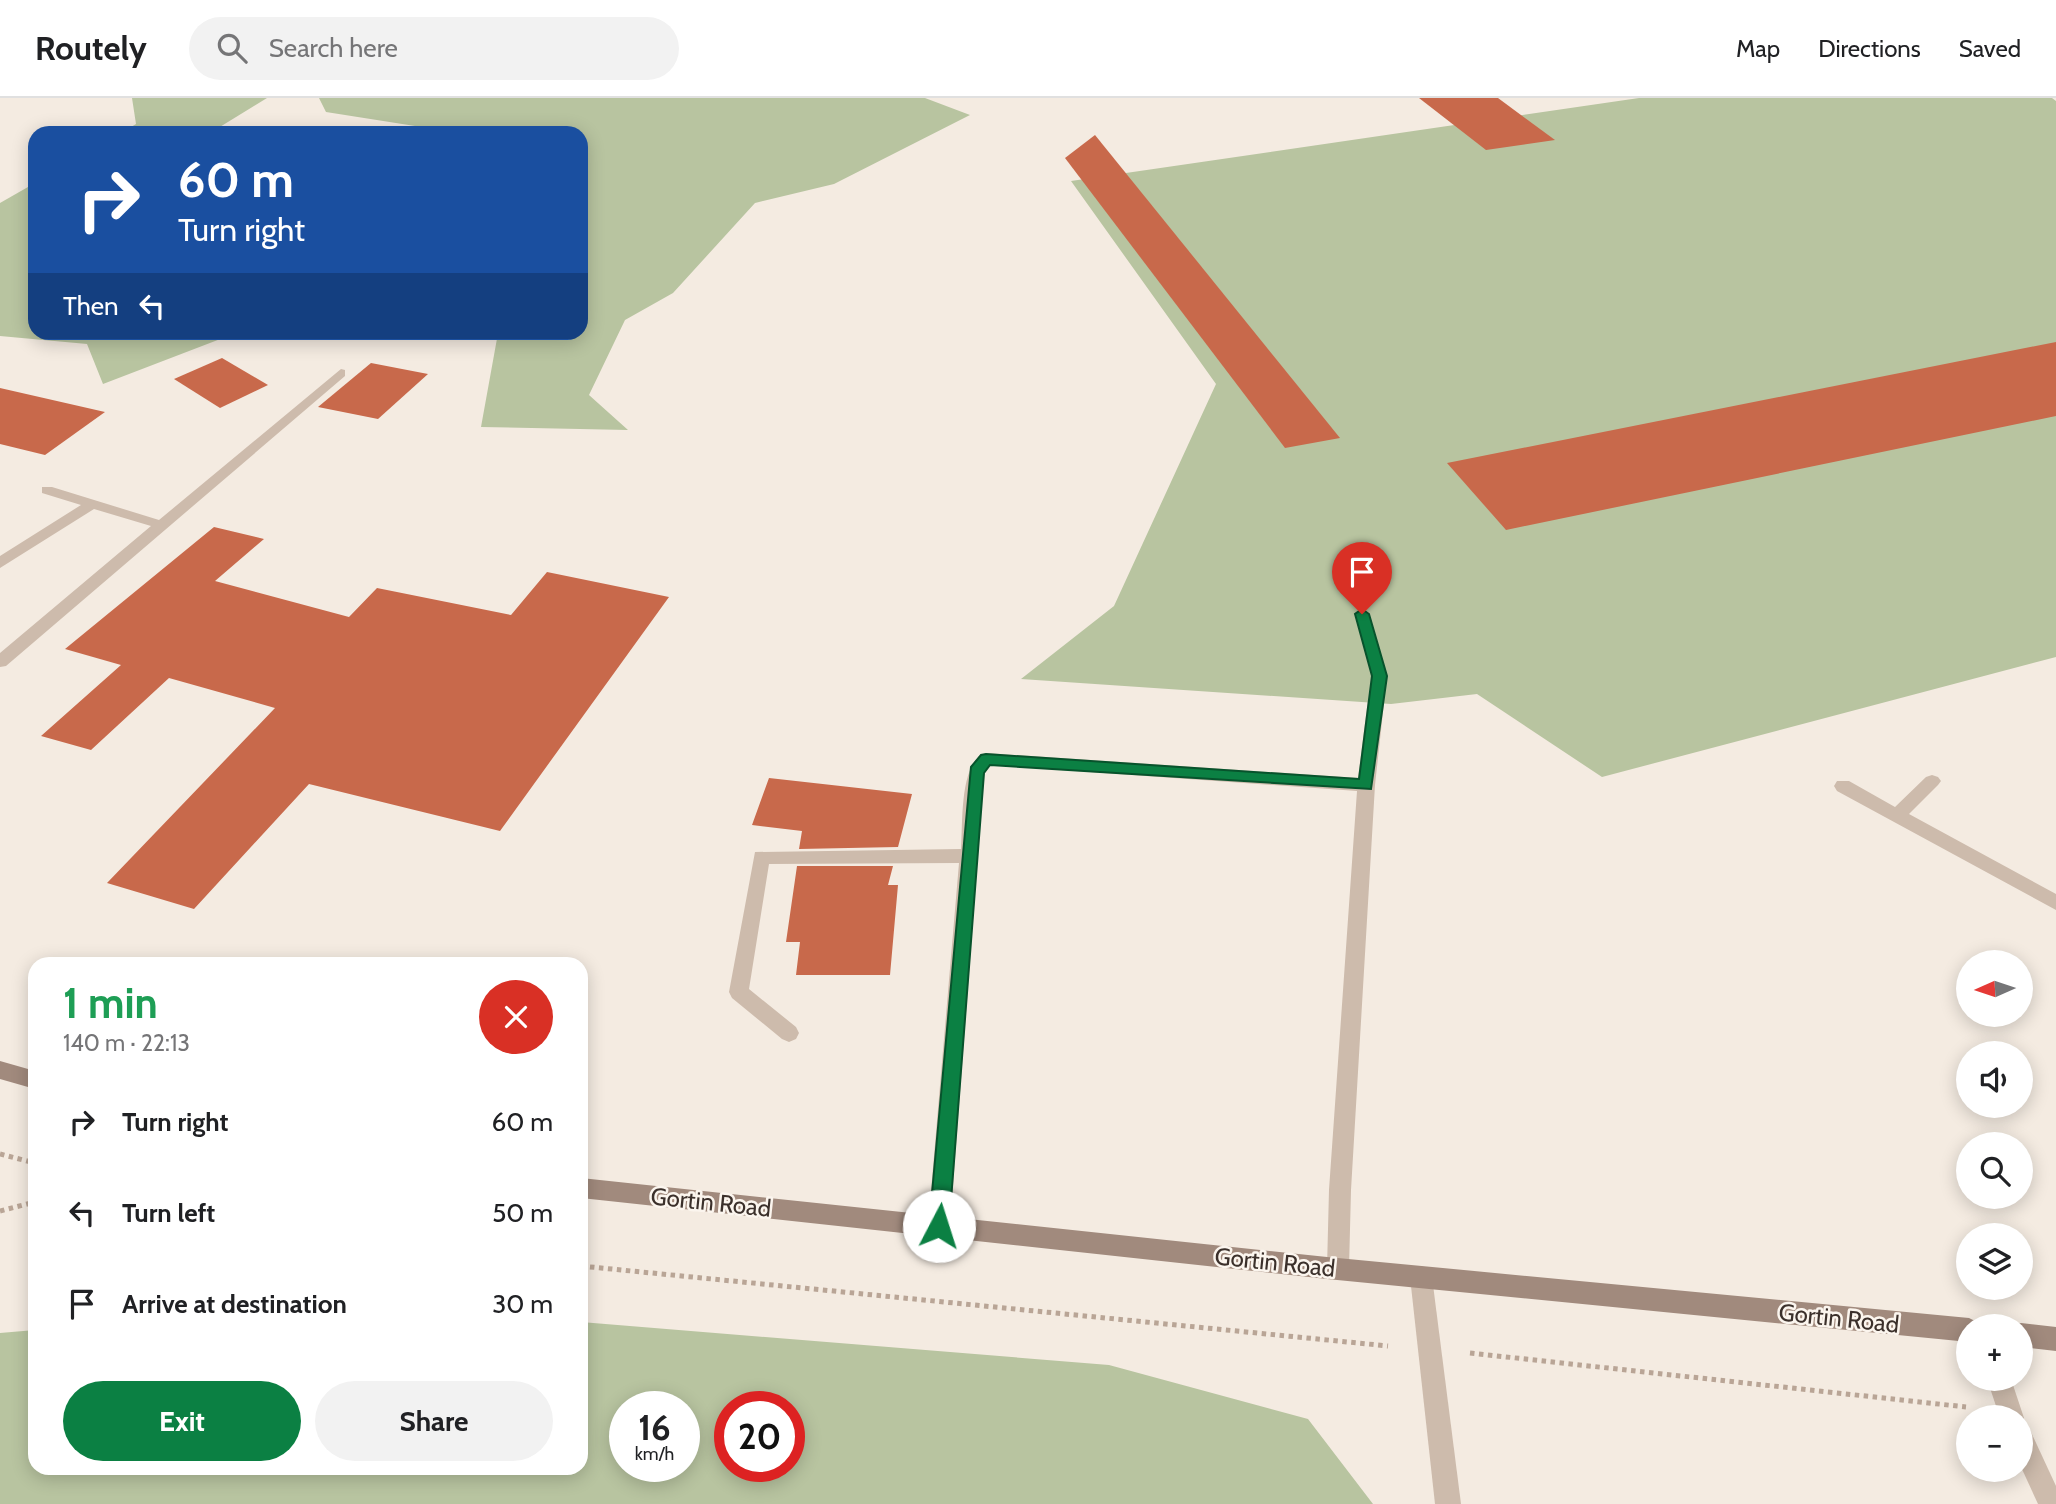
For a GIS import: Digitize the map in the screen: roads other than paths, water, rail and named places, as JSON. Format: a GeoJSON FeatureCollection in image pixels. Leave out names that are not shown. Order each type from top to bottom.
{"type":"FeatureCollection","features":[{"type":"Feature","properties":{"kind":"main road"},"geometry":{"type":"LineString","coordinates":[[0,1070],[28,1078]]}},
{"type":"Feature","properties":{"kind":"main road","name":"Gortin Road"},"geometry":{"type":"LineString","coordinates":[[588,1189],[1421,1277],[1956,1329]]}},
{"type":"Feature","properties":{"kind":"main road"},"geometry":{"type":"LineString","coordinates":[[2033,1336],[2056,1339]]}},
{"type":"Feature","properties":{"kind":"street"},"geometry":{"type":"LineString","coordinates":[[0,662],[341,373]]}},
{"type":"Feature","properties":{"kind":"street"},"geometry":{"type":"LineString","coordinates":[[47,490],[162,525]]}},
{"type":"Feature","properties":{"kind":"street"},"geometry":{"type":"LineString","coordinates":[[0,563],[92,504]]}},
{"type":"Feature","properties":{"kind":"street"},"geometry":{"type":"LineString","coordinates":[[1338,1268],[1341,1177],[1366,785],[1379,676],[1362,614]]}},
{"type":"Feature","properties":{"kind":"street"},"geometry":{"type":"LineString","coordinates":[[939,1226],[976,771],[986,759],[1366,785]]}},
{"type":"Feature","properties":{"kind":"street"},"geometry":{"type":"LineString","coordinates":[[1897,816],[1932,781]]}},
{"type":"Feature","properties":{"kind":"street"},"geometry":{"type":"LineString","coordinates":[[1843,786],[2056,904]]}},
{"type":"Feature","properties":{"kind":"street"},"geometry":{"type":"LineString","coordinates":[[789,1033],[738,992],[761,857],[914,858],[970,855]]}},
{"type":"Feature","properties":{"kind":"street"},"geometry":{"type":"LineString","coordinates":[[1421,1277],[1448,1504]]}},
{"type":"Feature","properties":{"kind":"street"},"geometry":{"type":"LineString","coordinates":[[2033,1465],[2051,1504]]}}]}
